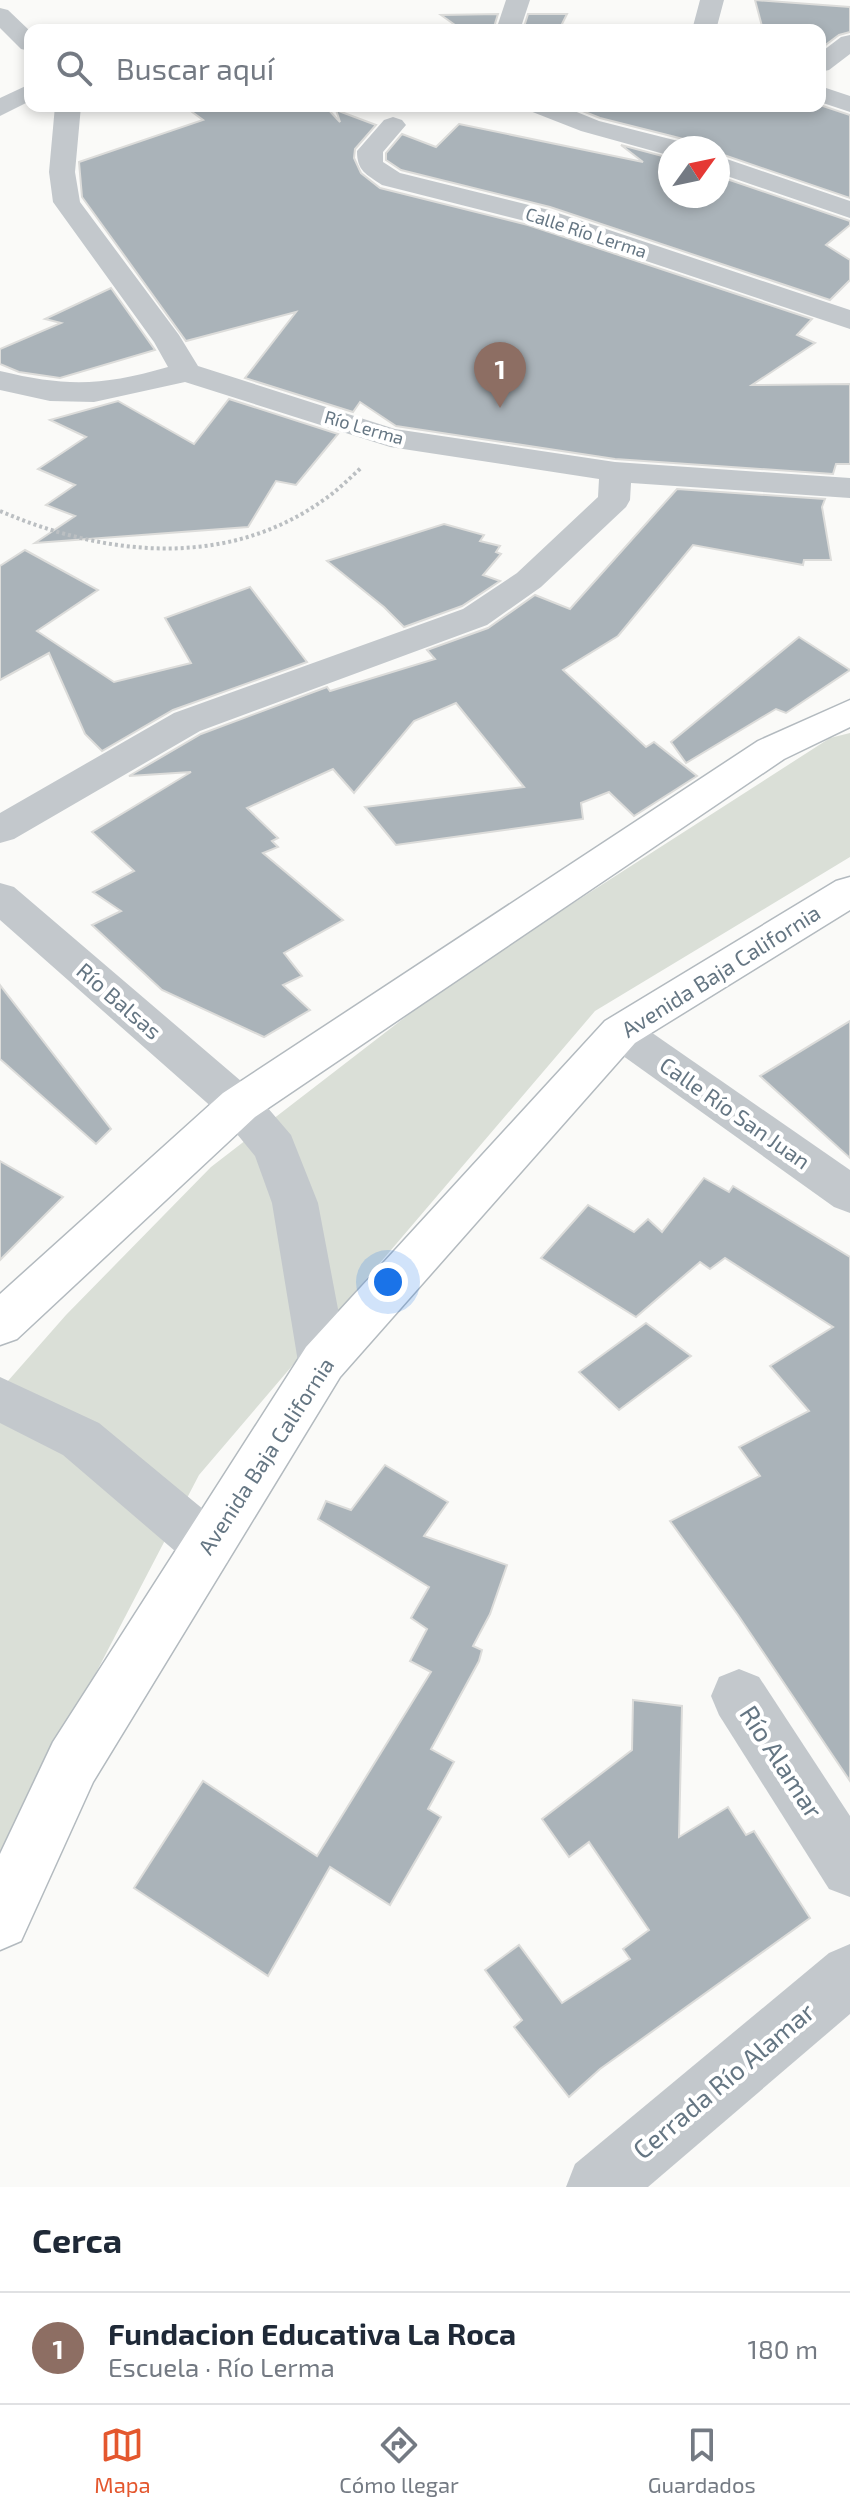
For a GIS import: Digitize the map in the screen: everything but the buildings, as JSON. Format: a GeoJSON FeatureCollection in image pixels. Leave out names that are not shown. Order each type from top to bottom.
{"type":"FeatureCollection","features":[{"type":"Feature","properties":{"kind":"street"},"geometry":{"type":"LineString","coordinates":[[510,24],[518,0]]}},
{"type":"Feature","properties":{"kind":"street"},"geometry":{"type":"LineString","coordinates":[[706,24],[712,0]]}},
{"type":"Feature","properties":{"kind":"street"},"geometry":{"type":"LineString","coordinates":[[0,15],[24,38]]}},
{"type":"Feature","properties":{"kind":"street"},"geometry":{"type":"LineString","coordinates":[[826,60],[850,42]]}},
{"type":"Feature","properties":{"kind":"street"},"geometry":{"type":"LineString","coordinates":[[0,108],[24,94]]}},
{"type":"Feature","properties":{"kind":"street"},"geometry":{"type":"LineString","coordinates":[[826,96],[850,104]]}},
{"type":"Feature","properties":{"kind":"street"},"geometry":{"type":"LineString","coordinates":[[0,380],[83,396],[126,389],[186,372],[168,341],[67,202],[62,172],[67,112]]}},
{"type":"Feature","properties":{"kind":"street"},"geometry":{"type":"LineString","coordinates":[[554,112],[590,126],[658,144]]}},
{"type":"Feature","properties":{"kind":"street","name":"Calle Río Lerma"},"geometry":{"type":"LineString","coordinates":[[393,125],[370,151],[370,165],[391,179],[539,216],[850,320]]}},
{"type":"Feature","properties":{"kind":"street"},"geometry":{"type":"LineString","coordinates":[[730,168],[850,210]]}},
{"type":"Feature","properties":{"kind":"street","name":"Río Lerma"},"geometry":{"type":"LineString","coordinates":[[186,372],[390,438],[615,472],[850,488]]}},
{"type":"Feature","properties":{"kind":"street"},"geometry":{"type":"LineString","coordinates":[[0,830],[187,722],[475,617],[529,580],[614,500],[615,472]]}},
{"type":"Feature","properties":{"kind":"street"},"geometry":{"type":"LineString","coordinates":[[0,1324],[239,1105],[771,750],[850,712]]}},
{"type":"Feature","properties":{"kind":"street","name":"Avenida Baja California"},"geometry":{"type":"LineString","coordinates":[[0,1920],[73,1762],[323,1362],[620,1032],[850,891]]}},
{"type":"Feature","properties":{"kind":"street","name":"Río Balsas"},"geometry":{"type":"LineString","coordinates":[[0,897],[239,1105],[275,1148],[295,1203],[323,1362]]}},
{"type":"Feature","properties":{"kind":"street","name":"Calle Río San Juan"},"geometry":{"type":"LineString","coordinates":[[620,1032],[850,1194]]}},
{"type":"Feature","properties":{"kind":"street"},"geometry":{"type":"LineString","coordinates":[[0,1399],[81,1439],[208,1546]]}},
{"type":"Feature","properties":{"kind":"street","name":"Río Alamar"},"geometry":{"type":"LineString","coordinates":[[739,1696],[850,1868]]}},
{"type":"Feature","properties":{"kind":"street","name":"Cerrada Río Alamar"},"geometry":{"type":"LineString","coordinates":[[598,2187],[850,1974]]}},
{"type":"Feature","properties":{"kind":"path"},"geometry":{"type":"LineString","coordinates":[[0,511],[33,528],[133,548],[182,551],[224,544],[286,524],[349,482],[366,463],[360,428]]}},
{"type":"Feature","properties":{"kind":"shaded area"},"geometry":{"type":"Polygon","coordinates":[[[850,733],[850,857],[595,1011],[199,1475],[0,1857],[0,1390],[66,1315],[211,1167],[452,981],[830,738],[850,733]]]}},
{"type":"Feature","properties":{"kind":"place","name":"Fundacion Educativa La Roca"},"geometry":{"type":"Point","coordinates":[500,408]}}]}
